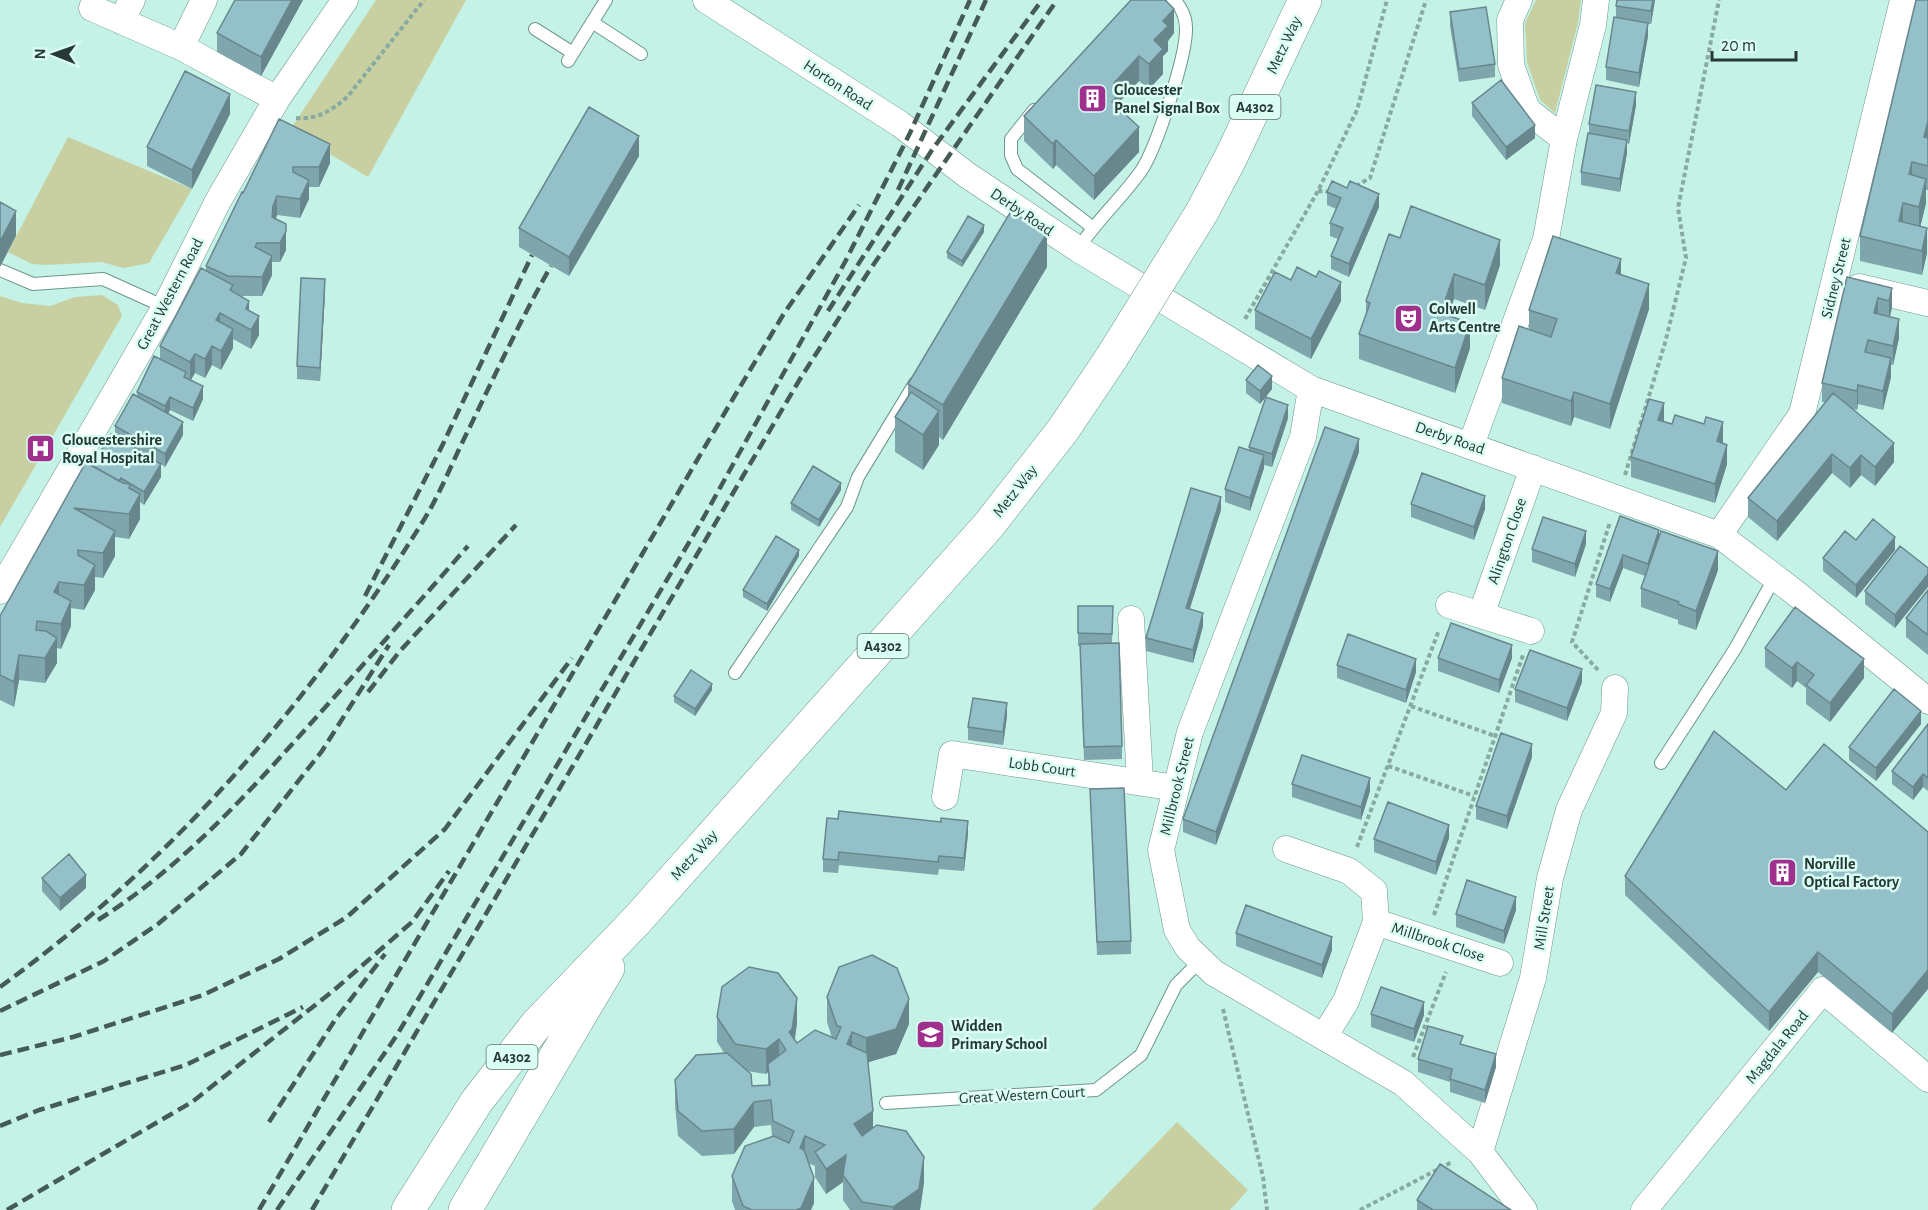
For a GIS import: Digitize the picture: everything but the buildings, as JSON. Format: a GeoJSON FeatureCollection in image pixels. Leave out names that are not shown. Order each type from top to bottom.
{"type":"FeatureCollection","features":[{"type":"Feature","properties":{"kind":"main road","name":"Metz Way"},"geometry":{"type":"LineString","coordinates":[[408,1210],[477,1101],[528,1035],[637,920],[988,526],[1063,430],[1112,357],[1202,212],[1232,155],[1305,0]]}},
{"type":"Feature","properties":{"kind":"main road","name":"Metz Way"},"geometry":{"type":"LineString","coordinates":[[465,1210],[637,920]]}},
{"type":"Feature","properties":{"kind":"street"},"geometry":{"type":"LineString","coordinates":[[181,48],[204,0]]}},
{"type":"Feature","properties":{"kind":"street","name":"Great Western Road"},"geometry":{"type":"LineString","coordinates":[[0,591],[165,307],[219,201],[272,107],[345,0]]}},
{"type":"Feature","properties":{"kind":"street","name":"Horton Road"},"geometry":{"type":"LineString","coordinates":[[706,0],[900,124],[967,175]]}},
{"type":"Feature","properties":{"kind":"street"},"geometry":{"type":"LineString","coordinates":[[1519,0],[1510,20],[1511,65],[1527,110],[1564,139]]}},
{"type":"Feature","properties":{"kind":"street"},"geometry":{"type":"LineString","coordinates":[[1471,445],[1546,239],[1564,139],[1593,25],[1596,0]]}},
{"type":"Feature","properties":{"kind":"street","name":"Sidney Street"},"geometry":{"type":"LineString","coordinates":[[1719,535],[1802,414],[1903,0]]}},
{"type":"Feature","properties":{"kind":"street"},"geometry":{"type":"LineString","coordinates":[[92,8],[126,11],[272,107]]}},
{"type":"Feature","properties":{"kind":"street","name":"Derby Road"},"geometry":{"type":"LineString","coordinates":[[967,175],[1016,213],[1311,389],[1719,535],[1928,701]]}},
{"type":"Feature","properties":{"kind":"street"},"geometry":{"type":"LineString","coordinates":[[1835,281],[1928,303]]}},
{"type":"Feature","properties":{"kind":"street","name":"Millbrook Street"},"geometry":{"type":"LineString","coordinates":[[1311,389],[1304,437],[1190,732],[1176,788],[1161,850],[1178,930],[1188,948],[1207,967],[1403,1083],[1480,1152],[1524,1210]]}},
{"type":"Feature","properties":{"kind":"street","name":"Alington Close"},"geometry":{"type":"LineString","coordinates":[[1481,615],[1533,468]]}},
{"type":"Feature","properties":{"kind":"street"},"geometry":{"type":"LineString","coordinates":[[1449,605],[1531,632]]}},
{"type":"Feature","properties":{"kind":"street"},"geometry":{"type":"LineString","coordinates":[[1131,619],[1140,781]]}},
{"type":"Feature","properties":{"kind":"street","name":"Mill Street"},"geometry":{"type":"LineString","coordinates":[[1480,1152],[1533,978],[1550,878],[1569,810],[1614,713],[1615,688]]}},
{"type":"Feature","properties":{"kind":"street","name":"Lobb Court"},"geometry":{"type":"LineString","coordinates":[[945,797],[952,754],[1176,788]]}},
{"type":"Feature","properties":{"kind":"street","name":"Millbrook Close"},"geometry":{"type":"LineString","coordinates":[[1286,849],[1348,870],[1374,891],[1376,922],[1346,1001],[1324,1037]]}},
{"type":"Feature","properties":{"kind":"street","name":"Millbrook Close"},"geometry":{"type":"LineString","coordinates":[[1376,922],[1500,963]]}},
{"type":"Feature","properties":{"kind":"street","name":"Magdala Road"},"geometry":{"type":"LineString","coordinates":[[1644,1210],[1824,990],[1928,1079]]}},
{"type":"Feature","properties":{"kind":"lane"},"geometry":{"type":"LineString","coordinates":[[536,29],[570,57],[606,0]]}},
{"type":"Feature","properties":{"kind":"lane"},"geometry":{"type":"LineString","coordinates":[[1078,249],[1092,227],[1140,172],[1150,156],[1168,105],[1185,40],[1186,26],[1182,12],[1173,0]]}},
{"type":"Feature","properties":{"kind":"lane"},"geometry":{"type":"LineString","coordinates":[[592,22],[641,54]]}},
{"type":"Feature","properties":{"kind":"lane"},"geometry":{"type":"LineString","coordinates":[[1046,98],[1011,139],[1013,162],[1017,169],[1092,227]]}},
{"type":"Feature","properties":{"kind":"lane"},"geometry":{"type":"LineString","coordinates":[[0,270],[33,284],[104,279],[165,307]]}},
{"type":"Feature","properties":{"kind":"lane"},"geometry":{"type":"LineString","coordinates":[[735,673],[847,507],[858,477],[920,375]]}},
{"type":"Feature","properties":{"kind":"lane"},"geometry":{"type":"LineString","coordinates":[[1661,764],[1735,649],[1775,578]]}},
{"type":"Feature","properties":{"kind":"lane","name":"Great Western Court"},"geometry":{"type":"LineString","coordinates":[[886,1103],[1096,1090],[1141,1055],[1176,985],[1207,967]]}},
{"type":"Feature","properties":{"kind":"path"},"geometry":{"type":"LineString","coordinates":[[272,107],[304,119],[319,116],[336,107],[348,96],[424,0]]}},
{"type":"Feature","properties":{"kind":"path"},"geometry":{"type":"LineString","coordinates":[[1232,340],[1318,191],[1357,110],[1387,0]]}},
{"type":"Feature","properties":{"kind":"path"},"geometry":{"type":"LineString","coordinates":[[1350,189],[1370,178],[1426,0]]}},
{"type":"Feature","properties":{"kind":"path"},"geometry":{"type":"LineString","coordinates":[[1615,688],[1572,642],[1665,343],[1686,258],[1678,208],[1719,0]]}},
{"type":"Feature","properties":{"kind":"path"},"geometry":{"type":"LineString","coordinates":[[1318,191],[1342,193]]}},
{"type":"Feature","properties":{"kind":"path"},"geometry":{"type":"LineString","coordinates":[[1348,870],[1449,605]]}},
{"type":"Feature","properties":{"kind":"path"},"geometry":{"type":"LineString","coordinates":[[1426,939],[1531,632]]}},
{"type":"Feature","properties":{"kind":"path"},"geometry":{"type":"LineString","coordinates":[[1411,706],[1495,736]]}},
{"type":"Feature","properties":{"kind":"path"},"geometry":{"type":"LineString","coordinates":[[1388,766],[1474,796]]}},
{"type":"Feature","properties":{"kind":"path"},"geometry":{"type":"LineString","coordinates":[[1403,1083],[1456,948]]}},
{"type":"Feature","properties":{"kind":"path"},"geometry":{"type":"LineString","coordinates":[[1207,967],[1263,1177],[1267,1210]]}},
{"type":"Feature","properties":{"kind":"path"},"geometry":{"type":"LineString","coordinates":[[1360,1210],[1445,1165],[1480,1152]]}},
{"type":"Feature","properties":{"kind":"green space"},"geometry":{"type":"Polygon","coordinates":[[[376,0],[466,0],[368,177],[290,130],[376,0]]]}},
{"type":"Feature","properties":{"kind":"green space"},"geometry":{"type":"Polygon","coordinates":[[[1536,0],[1581,0],[1578,23],[1555,113],[1540,100],[1527,62],[1525,23],[1536,0]]]}},
{"type":"Feature","properties":{"kind":"green space"},"geometry":{"type":"Polygon","coordinates":[[[68,137],[192,189],[149,263],[124,268],[101,262],[32,264],[8,252],[68,137]]]}},
{"type":"Feature","properties":{"kind":"green space"},"geometry":{"type":"Polygon","coordinates":[[[102,295],[118,305],[122,316],[0,527],[0,296],[22,303],[50,306],[75,297],[102,295]]]}},
{"type":"Feature","properties":{"kind":"green space"},"geometry":{"type":"Polygon","coordinates":[[[1177,1122],[1248,1190],[1230,1210],[1092,1210],[1177,1122]]]}},
{"type":"Feature","properties":{"kind":"railway"},"geometry":{"type":"LineString","coordinates":[[277,1210],[397,1035],[700,524],[845,262],[910,133],[970,0]]}},
{"type":"Feature","properties":{"kind":"railway"},"geometry":{"type":"LineString","coordinates":[[898,190],[986,0]]}},
{"type":"Feature","properties":{"kind":"railway"},"geometry":{"type":"LineString","coordinates":[[828,311],[932,150],[1042,0]]}},
{"type":"Feature","properties":{"kind":"railway"},"geometry":{"type":"LineString","coordinates":[[312,1210],[800,379],[869,271],[1057,0]]}},
{"type":"Feature","properties":{"kind":"railway"},"geometry":{"type":"LineString","coordinates":[[259,1210],[734,397],[783,315],[859,205]]}},
{"type":"Feature","properties":{"kind":"railway"},"geometry":{"type":"LineString","coordinates":[[365,596],[442,446],[532,255]]}},
{"type":"Feature","properties":{"kind":"railway"},"geometry":{"type":"LineString","coordinates":[[0,987],[64,938],[125,886],[236,774],[287,714],[381,586],[430,509],[516,332],[551,266]]}},
{"type":"Feature","properties":{"kind":"railway"},"geometry":{"type":"LineString","coordinates":[[368,692],[400,651],[516,525]]}},
{"type":"Feature","properties":{"kind":"railway"},"geometry":{"type":"LineString","coordinates":[[98,920],[160,875],[243,797],[468,546]]}},
{"type":"Feature","properties":{"kind":"railway"},"geometry":{"type":"LineString","coordinates":[[0,1011],[104,961],[158,924],[241,854],[322,751],[389,645]]}},
{"type":"Feature","properties":{"kind":"railway"},"geometry":{"type":"LineString","coordinates":[[0,1055],[73,1037],[203,995],[279,959],[347,917],[445,829],[572,658]]}},
{"type":"Feature","properties":{"kind":"railway"},"geometry":{"type":"LineString","coordinates":[[7,1210],[192,1102],[333,991],[412,922],[449,871]]}},
{"type":"Feature","properties":{"kind":"railway"},"geometry":{"type":"LineString","coordinates":[[269,1122],[335,1020],[385,954]]}},
{"type":"Feature","properties":{"kind":"railway"},"geometry":{"type":"LineString","coordinates":[[0,1126],[39,1110],[186,1065],[303,1007]]}},
{"type":"Feature","properties":{"kind":"place","name":"Gloucester Panel Signal Box"},"geometry":{"type":"Point","coordinates":[1093,99]}},
{"type":"Feature","properties":{"kind":"place","name":"Colwell Arts Centre"},"geometry":{"type":"Point","coordinates":[1408,318]}},
{"type":"Feature","properties":{"kind":"place","name":"Gloucestershire Royal Hospital"},"geometry":{"type":"Point","coordinates":[41,449]}},
{"type":"Feature","properties":{"kind":"place","name":"Norville Optical Factory"},"geometry":{"type":"Point","coordinates":[1783,873]}},
{"type":"Feature","properties":{"kind":"place","name":"Widden Primary School"},"geometry":{"type":"Point","coordinates":[930,1035]}}]}
